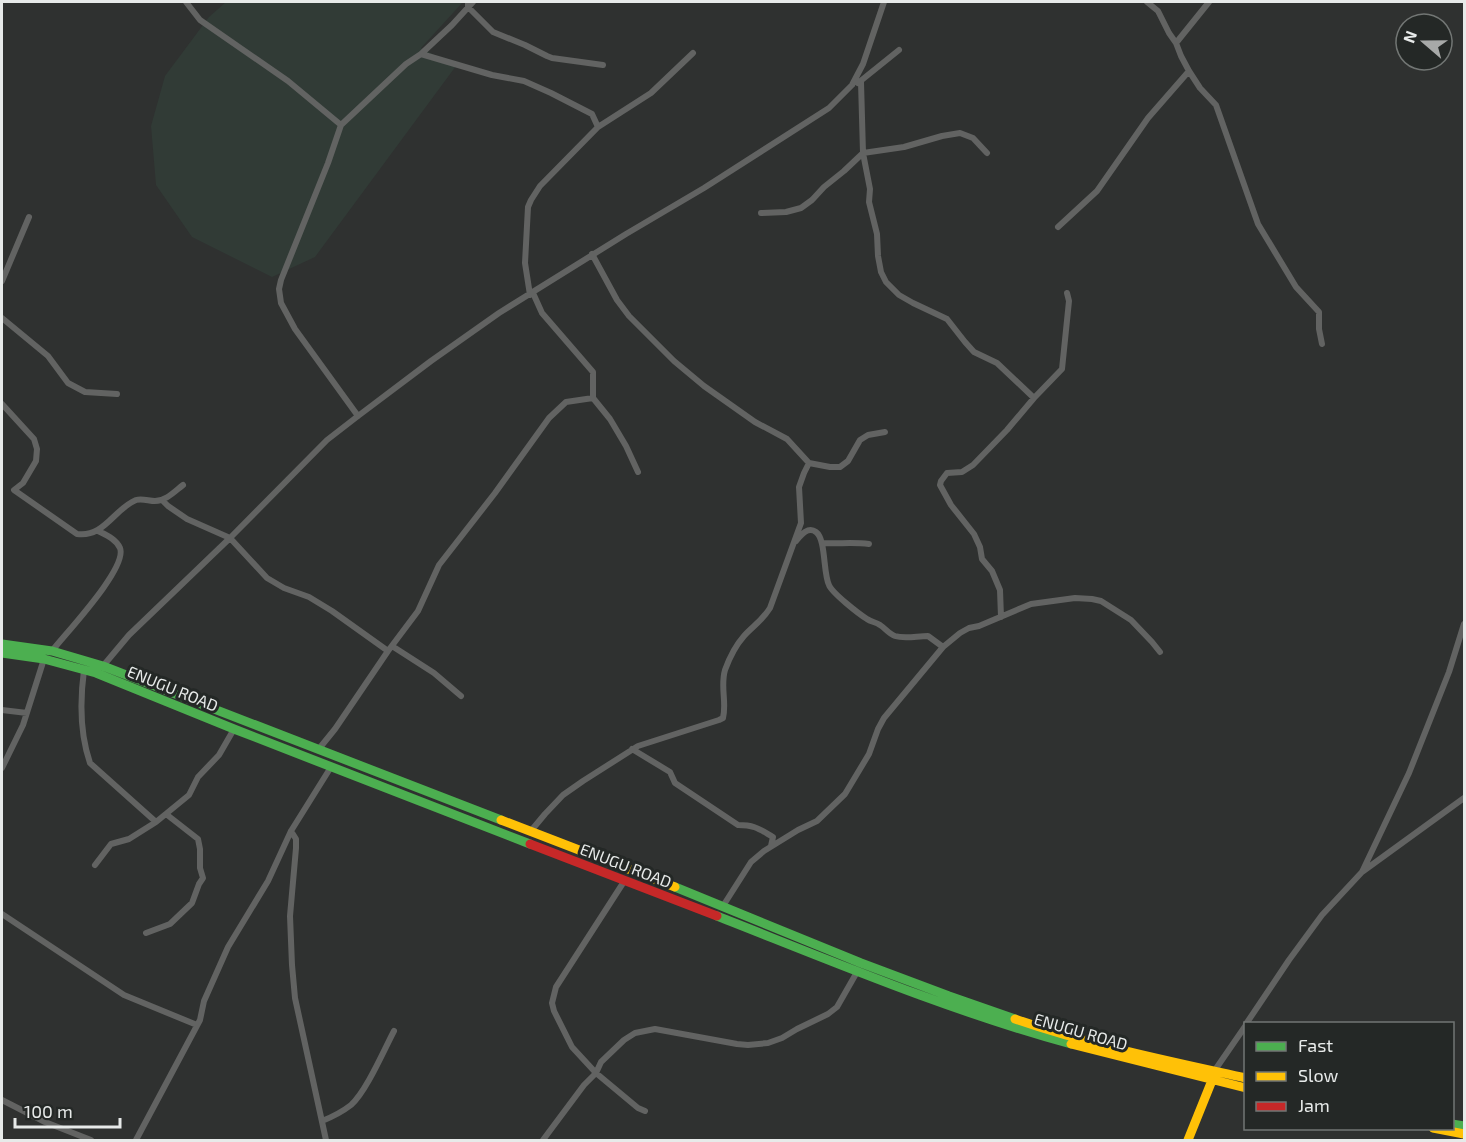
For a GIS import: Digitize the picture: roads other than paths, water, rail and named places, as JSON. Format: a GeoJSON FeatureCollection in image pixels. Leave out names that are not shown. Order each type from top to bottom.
{"type":"FeatureCollection","features":[{"type":"Feature","properties":{"kind":"main road"},"geometry":{"type":"LineString","coordinates":[[2,644],[52,651],[103,666],[949,996],[1028,1023],[1214,1075],[1244,1078]]}},
{"type":"Feature","properties":{"kind":"main road","name":"ENUGU ROAD"},"geometry":{"type":"LineString","coordinates":[[2,653],[44,659],[84,670],[946,1005],[1114,1057],[1214,1075],[1244,1088]]}},
{"type":"Feature","properties":{"kind":"main road"},"geometry":{"type":"LineString","coordinates":[[1188,1140],[1214,1075]]}},
{"type":"Feature","properties":{"kind":"main road"},"geometry":{"type":"LineString","coordinates":[[1443,1130],[1464,1134]]}},
{"type":"Feature","properties":{"kind":"street"},"geometry":{"type":"LineString","coordinates":[[186,2],[200,20],[288,81],[341,125]]}},
{"type":"Feature","properties":{"kind":"street"},"geometry":{"type":"LineString","coordinates":[[103,666],[129,635],[327,440],[358,416],[499,313],[592,254],[704,188],[829,108],[852,85],[884,2]]}},
{"type":"Feature","properties":{"kind":"street"},"geometry":{"type":"LineString","coordinates":[[1147,2],[1158,11],[1189,71],[1200,88],[1216,105],[1258,224],[1296,286],[1319,312],[1322,344]]}},
{"type":"Feature","properties":{"kind":"street"},"geometry":{"type":"LineString","coordinates":[[1176,43],[1209,2]]}},
{"type":"Feature","properties":{"kind":"street"},"geometry":{"type":"LineString","coordinates":[[358,416],[295,329],[281,303],[279,289],[341,125],[406,64],[421,54],[452,25],[470,3],[491,30],[552,58],[603,65]]}},
{"type":"Feature","properties":{"kind":"street"},"geometry":{"type":"LineString","coordinates":[[852,85],[861,82],[899,50]]}},
{"type":"Feature","properties":{"kind":"street"},"geometry":{"type":"LineString","coordinates":[[638,472],[610,419],[593,398],[593,372],[542,313],[531,294],[525,263],[528,207],[540,186],[598,127],[651,93],[693,53]]}},
{"type":"Feature","properties":{"kind":"street"},"geometry":{"type":"LineString","coordinates":[[421,54],[492,75],[524,81],[592,114],[598,127]]}},
{"type":"Feature","properties":{"kind":"street"},"geometry":{"type":"LineString","coordinates":[[1058,227],[1097,191],[1148,117],[1189,71]]}},
{"type":"Feature","properties":{"kind":"street"},"geometry":{"type":"LineString","coordinates":[[861,82],[863,153],[870,189],[868,202],[877,234],[881,272],[886,282],[899,295],[947,320],[974,352],[997,363],[1034,398]]}},
{"type":"Feature","properties":{"kind":"street"},"geometry":{"type":"LineString","coordinates":[[761,213],[786,212],[801,208],[863,153],[904,147],[960,133],[973,138],[987,153]]}},
{"type":"Feature","properties":{"kind":"street"},"geometry":{"type":"LineString","coordinates":[[2,281],[29,217]]}},
{"type":"Feature","properties":{"kind":"street"},"geometry":{"type":"LineString","coordinates":[[592,254],[617,300],[629,316],[674,361],[704,386],[755,422],[787,439],[810,463],[840,467],[848,461],[860,440],[868,435],[885,432]]}},
{"type":"Feature","properties":{"kind":"street"},"geometry":{"type":"LineString","coordinates":[[1001,617],[1000,590],[992,571],[982,559],[974,534],[951,505],[940,485],[948,473],[962,472],[973,465],[1062,367],[1069,301],[1067,293]]}},
{"type":"Feature","properties":{"kind":"street"},"geometry":{"type":"LineString","coordinates":[[2,318],[48,356],[68,383],[85,392],[117,394]]}},
{"type":"Feature","properties":{"kind":"street"},"geometry":{"type":"LineString","coordinates":[[318,750],[418,611],[439,565],[549,418],[566,402],[593,398]]}},
{"type":"Feature","properties":{"kind":"street"},"geometry":{"type":"LineString","coordinates":[[2,404],[33,440],[37,449],[36,461],[23,483],[14,490],[77,534],[98,531],[136,500],[162,500],[183,485]]}},
{"type":"Feature","properties":{"kind":"street"},"geometry":{"type":"LineString","coordinates":[[530,832],[563,795],[632,749],[723,718],[722,683],[725,670],[743,637],[764,618],[770,608],[801,523],[799,487],[810,463]]}},
{"type":"Feature","properties":{"kind":"street"},"geometry":{"type":"LineString","coordinates":[[162,500],[187,519],[230,538],[267,578],[284,588],[309,597],[434,673],[461,696]]}},
{"type":"Feature","properties":{"kind":"street"},"geometry":{"type":"LineString","coordinates":[[794,543],[802,534],[811,530],[815,532],[822,543],[827,579],[832,591],[868,620],[879,624],[895,636],[908,638],[928,636],[943,647]]}},
{"type":"Feature","properties":{"kind":"street"},"geometry":{"type":"LineString","coordinates":[[52,651],[90,607],[109,581],[118,562],[120,547],[110,537],[98,531]]}},
{"type":"Feature","properties":{"kind":"street"},"geometry":{"type":"LineString","coordinates":[[822,543],[868,544]]}},
{"type":"Feature","properties":{"kind":"street"},"geometry":{"type":"LineString","coordinates":[[723,906],[751,862],[771,846],[817,821],[844,794],[869,754],[884,718],[943,647],[960,633],[1030,604],[1075,598],[1092,599],[1101,601],[1131,620],[1160,652]]}},
{"type":"Feature","properties":{"kind":"street"},"geometry":{"type":"LineString","coordinates":[[1362,872],[1409,773],[1449,672],[1464,624]]}},
{"type":"Feature","properties":{"kind":"street"},"geometry":{"type":"LineString","coordinates":[[2,768],[22,725],[44,659]]}},
{"type":"Feature","properties":{"kind":"street"},"geometry":{"type":"LineString","coordinates":[[84,670],[81,697],[85,750],[90,763],[156,822]]}},
{"type":"Feature","properties":{"kind":"street"},"geometry":{"type":"LineString","coordinates":[[2,710],[27,712]]}},
{"type":"Feature","properties":{"kind":"street"},"geometry":{"type":"LineString","coordinates":[[95,865],[111,844],[129,838],[156,822],[189,795],[198,777],[219,755],[234,729]]}},
{"type":"Feature","properties":{"kind":"street"},"geometry":{"type":"LineString","coordinates":[[632,749],[670,772],[675,783],[738,825],[759,828],[773,837],[771,846]]}},
{"type":"Feature","properties":{"kind":"street"},"geometry":{"type":"LineString","coordinates":[[136,1140],[197,1024],[204,1001],[228,947],[268,881],[291,831],[331,766]]}},
{"type":"Feature","properties":{"kind":"street"},"geometry":{"type":"LineString","coordinates":[[1247,1022],[1322,915],[1362,872],[1464,798]]}},
{"type":"Feature","properties":{"kind":"street"},"geometry":{"type":"LineString","coordinates":[[146,933],[170,924],[192,903],[203,878],[198,839],[165,814]]}},
{"type":"Feature","properties":{"kind":"street"},"geometry":{"type":"LineString","coordinates":[[291,831],[296,839],[290,916],[295,998],[326,1140]]}},
{"type":"Feature","properties":{"kind":"street"},"geometry":{"type":"LineString","coordinates":[[625,880],[556,987],[552,1003],[573,1047],[596,1073],[645,1112]]}},
{"type":"Feature","properties":{"kind":"street"},"geometry":{"type":"LineString","coordinates":[[2,914],[124,995],[197,1024]]}},
{"type":"Feature","properties":{"kind":"street"},"geometry":{"type":"LineString","coordinates":[[543,1140],[596,1073],[601,1062],[624,1040],[635,1033],[655,1029],[737,1044],[768,1043],[828,1014],[837,1007],[857,972]]}},
{"type":"Feature","properties":{"kind":"street"},"geometry":{"type":"LineString","coordinates":[[1214,1075],[1244,1027]]}},
{"type":"Feature","properties":{"kind":"street"},"geometry":{"type":"LineString","coordinates":[[322,1121],[338,1114],[352,1103],[375,1068],[394,1031]]}},
{"type":"Feature","properties":{"kind":"street"},"geometry":{"type":"LineString","coordinates":[[2,1100],[45,1122],[91,1140]]}}]}
